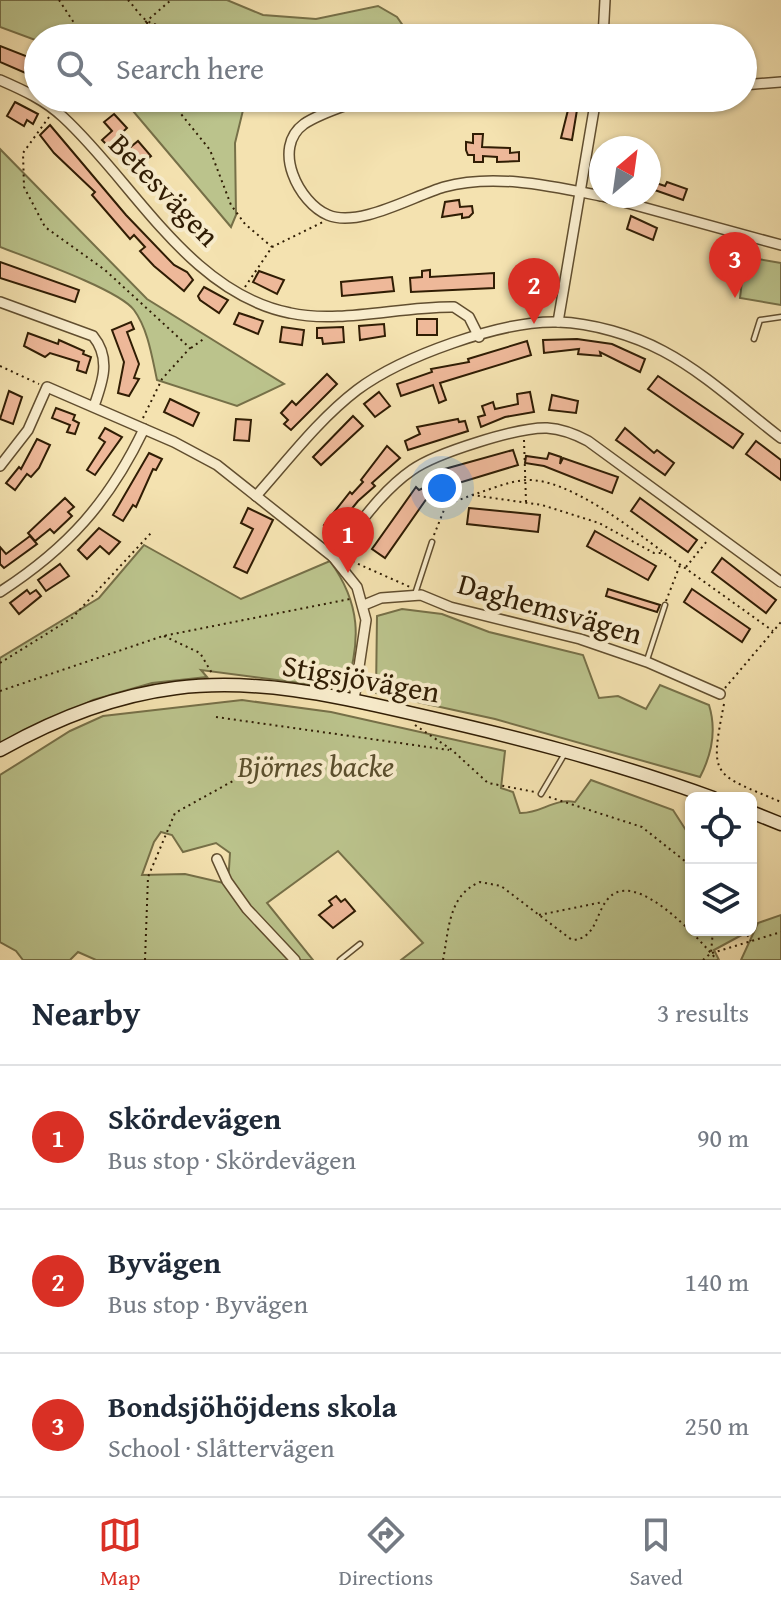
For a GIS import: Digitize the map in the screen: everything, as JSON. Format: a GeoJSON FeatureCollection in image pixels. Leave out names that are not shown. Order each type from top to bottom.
{"type":"FeatureCollection","features":[{"type":"Feature","properties":{"kind":"main road","name":"Stigsjövägen"},"geometry":{"type":"LineString","coordinates":[[0,750],[69,715],[125,697],[211,685],[263,687],[354,700],[566,752],[694,792]]}},
{"type":"Feature","properties":{"kind":"main road"},"geometry":{"type":"LineString","coordinates":[[757,814],[781,824]]}},
{"type":"Feature","properties":{"kind":"street"},"geometry":{"type":"LineString","coordinates":[[604,24],[605,0]]}},
{"type":"Feature","properties":{"kind":"street","name":"Betesvägen"},"geometry":{"type":"LineString","coordinates":[[0,80],[24,90]]}},
{"type":"Feature","properties":{"kind":"street"},"geometry":{"type":"LineString","coordinates":[[757,84],[781,82]]}},
{"type":"Feature","properties":{"kind":"street","name":"Betesvägen"},"geometry":{"type":"LineString","coordinates":[[55,112],[172,240],[241,293],[274,309],[295,314],[454,307],[469,317],[479,337]]}},
{"type":"Feature","properties":{"kind":"street"},"geometry":{"type":"LineString","coordinates":[[332,112],[302,126],[292,145],[292,173],[299,188],[306,199],[330,216],[347,218],[366,214],[445,187],[468,183],[520,183],[589,194]]}},
{"type":"Feature","properties":{"kind":"street"},"geometry":{"type":"LineString","coordinates":[[558,322],[594,112]]}},
{"type":"Feature","properties":{"kind":"street"},"geometry":{"type":"LineString","coordinates":[[646,208],[781,245]]}},
{"type":"Feature","properties":{"kind":"street"},"geometry":{"type":"LineString","coordinates":[[0,302],[71,325],[93,336],[100,345],[105,369],[94,406]]}},
{"type":"Feature","properties":{"kind":"street"},"geometry":{"type":"LineString","coordinates":[[256,496],[325,420],[360,388],[400,366],[479,337],[558,322],[627,336],[665,351],[781,438]]}},
{"type":"Feature","properties":{"kind":"street"},"geometry":{"type":"LineString","coordinates":[[0,466],[28,430],[47,387],[217,465],[333,557],[348,573],[362,600],[366,638],[354,700]]}},
{"type":"Feature","properties":{"kind":"street"},"geometry":{"type":"LineString","coordinates":[[0,592],[48,557],[92,516],[128,462],[141,428]]}},
{"type":"Feature","properties":{"kind":"street"},"geometry":{"type":"LineString","coordinates":[[333,557],[383,497],[412,470],[469,446],[543,428],[559,429],[588,441],[781,582]]}},
{"type":"Feature","properties":{"kind":"street","name":"Daghemsvägen"},"geometry":{"type":"LineString","coordinates":[[362,600],[415,594],[463,611],[580,639],[647,662],[720,694]]}},
{"type":"Feature","properties":{"kind":"street"},"geometry":{"type":"LineString","coordinates":[[217,859],[227,881],[247,909],[295,960]]}},
{"type":"Feature","properties":{"kind":"lane"},"geometry":{"type":"LineString","coordinates":[[754,339],[760,320],[781,317]]}},
{"type":"Feature","properties":{"kind":"lane"},"geometry":{"type":"LineString","coordinates":[[415,594],[432,542]]}},
{"type":"Feature","properties":{"kind":"lane"},"geometry":{"type":"LineString","coordinates":[[647,662],[665,605]]}},
{"type":"Feature","properties":{"kind":"lane"},"geometry":{"type":"LineString","coordinates":[[541,794],[566,752]]}},
{"type":"Feature","properties":{"kind":"lane"},"geometry":{"type":"LineString","coordinates":[[340,960],[360,944]]}},
{"type":"Feature","properties":{"kind":"path"},"geometry":{"type":"LineString","coordinates":[[59,0],[75,24]]}},
{"type":"Feature","properties":{"kind":"path"},"geometry":{"type":"LineString","coordinates":[[128,0],[147,21],[158,24]]}},
{"type":"Feature","properties":{"kind":"path"},"geometry":{"type":"LineString","coordinates":[[143,24],[171,0]]}},
{"type":"Feature","properties":{"kind":"path"},"geometry":{"type":"LineString","coordinates":[[52,112],[23,153],[24,187],[45,227],[105,270],[190,348]]}},
{"type":"Feature","properties":{"kind":"path"},"geometry":{"type":"LineString","coordinates":[[179,112],[210,150],[231,205],[245,224],[272,247]]}},
{"type":"Feature","properties":{"kind":"path"},"geometry":{"type":"LineString","coordinates":[[241,293],[272,247],[316,227],[330,216]]}},
{"type":"Feature","properties":{"kind":"path"},"geometry":{"type":"LineString","coordinates":[[141,428],[162,379],[190,348],[205,338]]}},
{"type":"Feature","properties":{"kind":"path"},"geometry":{"type":"LineString","coordinates":[[0,366],[47,387]]}},
{"type":"Feature","properties":{"kind":"path"},"geometry":{"type":"LineString","coordinates":[[524,440],[526,503]]}},
{"type":"Feature","properties":{"kind":"path"},"geometry":{"type":"LineString","coordinates":[[432,542],[446,505],[524,480],[542,482],[601,505],[773,631]]}},
{"type":"Feature","properties":{"kind":"path"},"geometry":{"type":"LineString","coordinates":[[472,495],[526,503],[599,523],[654,553],[664,553]]}},
{"type":"Feature","properties":{"kind":"path"},"geometry":{"type":"LineString","coordinates":[[0,663],[72,618],[151,533]]}},
{"type":"Feature","properties":{"kind":"path"},"geometry":{"type":"LineString","coordinates":[[686,568],[707,540]]}},
{"type":"Feature","properties":{"kind":"path"},"geometry":{"type":"LineString","coordinates":[[333,557],[409,584],[415,594]]}},
{"type":"Feature","properties":{"kind":"path"},"geometry":{"type":"LineString","coordinates":[[665,605],[680,564]]}},
{"type":"Feature","properties":{"kind":"path"},"geometry":{"type":"LineString","coordinates":[[0,691],[163,636],[362,600]]}},
{"type":"Feature","properties":{"kind":"path"},"geometry":{"type":"LineString","coordinates":[[781,622],[720,694],[724,703],[715,750],[718,769],[731,781],[781,802]]}},
{"type":"Feature","properties":{"kind":"path"},"geometry":{"type":"LineString","coordinates":[[163,636],[200,653],[214,679]]}},
{"type":"Feature","properties":{"kind":"path"},"geometry":{"type":"LineString","coordinates":[[216,717],[452,750]]}},
{"type":"Feature","properties":{"kind":"path"},"geometry":{"type":"LineString","coordinates":[[413,724],[452,750],[488,783],[541,794],[642,827],[688,864]]}},
{"type":"Feature","properties":{"kind":"path"},"geometry":{"type":"LineString","coordinates":[[145,960],[148,877],[175,813],[207,792],[242,776]]}},
{"type":"Feature","properties":{"kind":"path"},"geometry":{"type":"LineString","coordinates":[[443,960],[455,900],[469,886],[480,882],[501,886],[563,937],[580,940],[591,931],[605,902],[617,891],[636,891],[664,908],[717,960]]}},
{"type":"Feature","properties":{"kind":"path"},"geometry":{"type":"LineString","coordinates":[[539,915],[605,902]]}},
{"type":"Feature","properties":{"kind":"path"},"geometry":{"type":"LineString","coordinates":[[703,960],[711,953],[781,932]]}},
{"type":"Feature","properties":{"kind":"path"},"geometry":{"type":"LineString","coordinates":[[711,953],[712,936]]}},
{"type":"Feature","properties":{"kind":"path"},"geometry":{"type":"LineString","coordinates":[[748,936],[752,942]]}},
{"type":"Feature","properties":{"kind":"green space"},"geometry":{"type":"Polygon","coordinates":[[[0,0],[227,0],[263,15],[316,19],[378,6],[397,17],[402,24],[24,24],[24,36],[0,27],[0,0]]]}},
{"type":"Feature","properties":{"kind":"green space"},"geometry":{"type":"Polygon","coordinates":[[[134,112],[243,112],[235,143],[236,215],[231,227],[134,112]]]}},
{"type":"Feature","properties":{"kind":"green space"},"geometry":{"type":"Polygon","coordinates":[[[0,149],[147,299],[284,384],[237,406],[157,380],[143,326],[125,302],[72,275],[0,247],[0,149]]]}},
{"type":"Feature","properties":{"kind":"green space"},"geometry":{"type":"Polygon","coordinates":[[[752,258],[781,263],[781,305],[740,298],[744,264],[752,258]]]}},
{"type":"Feature","properties":{"kind":"green space"},"geometry":{"type":"Polygon","coordinates":[[[144,545],[241,599],[330,561],[348,592],[355,623],[354,654],[346,689],[201,670],[207,677],[152,683],[93,700],[0,748],[0,658],[99,598],[144,545]]]}},
{"type":"Feature","properties":{"kind":"green space"},"geometry":{"type":"Polygon","coordinates":[[[402,609],[442,614],[489,632],[583,655],[599,698],[618,696],[646,709],[660,685],[709,705],[713,724],[712,742],[700,777],[495,719],[376,693],[377,616],[402,609]]]}},
{"type":"Feature","properties":{"kind":"green space","name":"Björnes backe"},"geometry":{"type":"Polygon","coordinates":[[[242,700],[331,712],[505,751],[501,788],[513,792],[520,813],[560,802],[575,802],[591,780],[673,810],[685,829],[685,936],[740,936],[714,950],[719,960],[401,960],[423,943],[338,851],[267,903],[313,960],[96,960],[78,952],[70,960],[23,960],[16,951],[0,942],[0,775],[70,731],[103,716],[242,700]],[[161,832],[142,875],[185,874],[228,884],[230,853],[216,843],[183,852],[172,835],[161,832]]]}},
{"type":"Feature","properties":{"kind":"green space"},"geometry":{"type":"Polygon","coordinates":[[[781,915],[781,960],[741,960],[752,936],[757,936],[758,923],[781,915]]]}},
{"type":"Feature","properties":{"kind":"building"},"geometry":{"type":"Polygon","coordinates":[[[0,46],[24,55],[24,72],[0,62],[0,46]]]}},
{"type":"Feature","properties":{"kind":"building"},"geometry":{"type":"Polygon","coordinates":[[[15,102],[24,107],[24,112],[38,114],[33,124],[27,120],[24,126],[7,116],[15,102]]]}},
{"type":"Feature","properties":{"kind":"building"},"geometry":{"type":"Polygon","coordinates":[[[568,112],[577,112],[572,140],[561,138],[568,112]]]}},
{"type":"Feature","properties":{"kind":"building"},"geometry":{"type":"Polygon","coordinates":[[[114,114],[127,128],[108,146],[102,140],[112,131],[104,122],[114,114]]]}},
{"type":"Feature","properties":{"kind":"building"},"geometry":{"type":"Polygon","coordinates":[[[50,125],[126,215],[174,265],[187,272],[193,280],[184,291],[154,266],[140,251],[145,247],[134,235],[130,239],[92,195],[95,192],[54,153],[40,135],[50,125]]]}},
{"type":"Feature","properties":{"kind":"building"},"geometry":{"type":"Polygon","coordinates":[[[473,134],[483,134],[482,147],[510,148],[510,153],[519,152],[519,161],[497,162],[497,157],[483,156],[483,162],[474,162],[474,155],[468,155],[466,150],[466,142],[473,143],[473,134]]]}},
{"type":"Feature","properties":{"kind":"building"},"geometry":{"type":"Polygon","coordinates":[[[138,141],[151,156],[131,172],[126,166],[135,159],[127,150],[138,141]]]}},
{"type":"Feature","properties":{"kind":"building"},"geometry":{"type":"Polygon","coordinates":[[[667,182],[687,189],[683,200],[661,192],[661,185],[665,186],[667,182]]]}},
{"type":"Feature","properties":{"kind":"building"},"geometry":{"type":"Polygon","coordinates":[[[459,200],[460,207],[472,206],[473,213],[462,218],[462,214],[442,217],[445,202],[459,200]]]}},
{"type":"Feature","properties":{"kind":"building"},"geometry":{"type":"Polygon","coordinates":[[[631,216],[657,228],[653,240],[627,229],[631,216]]]}},
{"type":"Feature","properties":{"kind":"building"},"geometry":{"type":"Polygon","coordinates":[[[0,262],[79,290],[75,302],[0,278],[0,262]]]}},
{"type":"Feature","properties":{"kind":"building"},"geometry":{"type":"Polygon","coordinates":[[[430,270],[430,277],[494,273],[494,288],[411,292],[410,278],[422,277],[422,271],[430,270]]]}},
{"type":"Feature","properties":{"kind":"building"},"geometry":{"type":"Polygon","coordinates":[[[259,271],[284,280],[277,294],[253,282],[259,271]]]}},
{"type":"Feature","properties":{"kind":"building"},"geometry":{"type":"Polygon","coordinates":[[[392,277],[394,291],[342,296],[341,282],[392,277]]]}},
{"type":"Feature","properties":{"kind":"building"},"geometry":{"type":"Polygon","coordinates":[[[204,287],[228,300],[219,313],[200,300],[198,296],[204,287]]]}},
{"type":"Feature","properties":{"kind":"building"},"geometry":{"type":"Polygon","coordinates":[[[239,313],[263,321],[258,334],[234,324],[239,313]]]}},
{"type":"Feature","properties":{"kind":"building"},"geometry":{"type":"Polygon","coordinates":[[[417,319],[437,319],[437,335],[417,335],[417,319]]]}},
{"type":"Feature","properties":{"kind":"building"},"geometry":{"type":"Polygon","coordinates":[[[131,322],[134,329],[127,332],[139,364],[134,378],[139,379],[129,396],[118,393],[124,362],[112,330],[131,322]]]}},
{"type":"Feature","properties":{"kind":"building"},"geometry":{"type":"Polygon","coordinates":[[[384,324],[385,336],[360,340],[359,326],[384,324]]]}},
{"type":"Feature","properties":{"kind":"building"},"geometry":{"type":"Polygon","coordinates":[[[282,327],[304,330],[302,345],[280,342],[282,327]]]}},
{"type":"Feature","properties":{"kind":"building"},"geometry":{"type":"Polygon","coordinates":[[[343,327],[344,342],[323,344],[322,338],[317,338],[317,328],[343,327]]]}},
{"type":"Feature","properties":{"kind":"building"},"geometry":{"type":"Polygon","coordinates":[[[28,333],[58,344],[59,340],[84,351],[83,354],[91,357],[86,373],[77,370],[79,362],[50,353],[45,357],[24,346],[28,333]]]}},
{"type":"Feature","properties":{"kind":"building"},"geometry":{"type":"Polygon","coordinates":[[[577,339],[612,344],[645,359],[640,372],[600,352],[601,356],[578,354],[579,349],[544,353],[543,340],[577,339]]]}},
{"type":"Feature","properties":{"kind":"building"},"geometry":{"type":"Polygon","coordinates":[[[527,341],[531,355],[440,383],[446,400],[439,403],[433,385],[401,396],[397,384],[432,372],[431,369],[469,362],[468,359],[527,341]]]}},
{"type":"Feature","properties":{"kind":"building"},"geometry":{"type":"Polygon","coordinates":[[[327,374],[337,384],[291,430],[284,424],[288,420],[281,413],[292,401],[296,405],[327,374]]]}},
{"type":"Feature","properties":{"kind":"building"},"geometry":{"type":"Polygon","coordinates":[[[658,376],[743,434],[733,448],[648,389],[658,376]]]}},
{"type":"Feature","properties":{"kind":"building"},"geometry":{"type":"Polygon","coordinates":[[[9,391],[22,397],[13,424],[0,419],[9,391]]]}},
{"type":"Feature","properties":{"kind":"building"},"geometry":{"type":"Polygon","coordinates":[[[379,392],[390,406],[375,417],[364,404],[379,392]]]}},
{"type":"Feature","properties":{"kind":"building"},"geometry":{"type":"Polygon","coordinates":[[[530,392],[534,412],[505,417],[481,427],[478,417],[485,415],[482,406],[493,402],[495,409],[518,404],[517,394],[530,392]]]}},
{"type":"Feature","properties":{"kind":"building"},"geometry":{"type":"Polygon","coordinates":[[[552,395],[578,401],[576,413],[549,410],[552,395]]]}},
{"type":"Feature","properties":{"kind":"building"},"geometry":{"type":"Polygon","coordinates":[[[170,399],[199,413],[193,426],[164,412],[170,399]]]}},
{"type":"Feature","properties":{"kind":"building"},"geometry":{"type":"Polygon","coordinates":[[[56,408],[75,415],[73,420],[79,423],[75,434],[67,432],[70,425],[52,418],[56,408]]]}},
{"type":"Feature","properties":{"kind":"building"},"geometry":{"type":"Polygon","coordinates":[[[353,416],[363,426],[321,465],[313,457],[353,416]]]}},
{"type":"Feature","properties":{"kind":"building"},"geometry":{"type":"Polygon","coordinates":[[[236,419],[251,420],[249,441],[234,440],[236,419]]]}},
{"type":"Feature","properties":{"kind":"building"},"geometry":{"type":"Polygon","coordinates":[[[458,419],[459,422],[465,421],[468,431],[408,450],[405,441],[420,434],[417,427],[458,419]]]}},
{"type":"Feature","properties":{"kind":"building"},"geometry":{"type":"Polygon","coordinates":[[[105,428],[122,437],[95,475],[87,470],[105,442],[99,438],[105,428]]]}},
{"type":"Feature","properties":{"kind":"building"},"geometry":{"type":"Polygon","coordinates":[[[625,428],[654,453],[657,450],[674,463],[665,475],[616,440],[625,428]]]}},
{"type":"Feature","properties":{"kind":"building"},"geometry":{"type":"Polygon","coordinates":[[[37,439],[50,445],[39,468],[31,477],[27,474],[15,490],[6,483],[19,467],[21,469],[37,439]]]}},
{"type":"Feature","properties":{"kind":"building"},"geometry":{"type":"Polygon","coordinates":[[[756,441],[781,460],[781,480],[746,454],[756,441]]]}},
{"type":"Feature","properties":{"kind":"building"},"geometry":{"type":"Polygon","coordinates":[[[387,446],[400,458],[372,483],[375,486],[358,501],[333,532],[324,525],[350,492],[352,494],[363,482],[361,480],[387,446]]]}},
{"type":"Feature","properties":{"kind":"building"},"geometry":{"type":"Polygon","coordinates":[[[513,450],[518,465],[432,491],[385,558],[372,549],[416,487],[419,490],[444,479],[441,470],[513,450]]]}},
{"type":"Feature","properties":{"kind":"building"},"geometry":{"type":"Polygon","coordinates":[[[149,453],[162,459],[156,470],[153,469],[136,507],[133,505],[123,521],[113,515],[149,453]]]}},
{"type":"Feature","properties":{"kind":"building"},"geometry":{"type":"Polygon","coordinates":[[[549,453],[561,457],[560,464],[563,458],[618,477],[612,493],[544,466],[525,463],[526,456],[547,459],[549,453]]]}},
{"type":"Feature","properties":{"kind":"building"},"geometry":{"type":"Polygon","coordinates":[[[65,498],[74,507],[68,512],[72,516],[54,533],[50,529],[35,541],[28,533],[65,498]]]}},
{"type":"Feature","properties":{"kind":"building"},"geometry":{"type":"Polygon","coordinates":[[[640,498],[697,540],[688,552],[631,511],[640,498]]]}},
{"type":"Feature","properties":{"kind":"building"},"geometry":{"type":"Polygon","coordinates":[[[248,508],[273,520],[247,573],[234,567],[253,529],[241,523],[248,508]]]}},
{"type":"Feature","properties":{"kind":"building"},"geometry":{"type":"Polygon","coordinates":[[[469,508],[540,515],[538,532],[467,524],[469,508]]]}},
{"type":"Feature","properties":{"kind":"building"},"geometry":{"type":"Polygon","coordinates":[[[99,528],[120,542],[109,554],[100,546],[87,559],[78,550],[99,528]]]}},
{"type":"Feature","properties":{"kind":"building"},"geometry":{"type":"Polygon","coordinates":[[[595,531],[656,566],[648,580],[587,546],[595,531]]]}},
{"type":"Feature","properties":{"kind":"building"},"geometry":{"type":"Polygon","coordinates":[[[30,536],[37,544],[4,568],[0,564],[0,547],[6,554],[30,536]]]}},
{"type":"Feature","properties":{"kind":"building"},"geometry":{"type":"Polygon","coordinates":[[[722,558],[776,600],[766,613],[712,572],[722,558]]]}},
{"type":"Feature","properties":{"kind":"building"},"geometry":{"type":"Polygon","coordinates":[[[60,564],[69,576],[46,591],[38,580],[60,564]]]}},
{"type":"Feature","properties":{"kind":"building"},"geometry":{"type":"Polygon","coordinates":[[[608,589],[660,605],[657,612],[606,596],[608,589]]]}},
{"type":"Feature","properties":{"kind":"building"},"geometry":{"type":"Polygon","coordinates":[[[692,589],[750,629],[742,642],[684,602],[692,589]]]}},
{"type":"Feature","properties":{"kind":"building"},"geometry":{"type":"Polygon","coordinates":[[[27,590],[30,594],[36,590],[41,596],[19,614],[10,603],[27,590]]]}},
{"type":"Feature","properties":{"kind":"building"},"geometry":{"type":"Polygon","coordinates":[[[336,896],[341,902],[345,899],[355,911],[333,928],[319,915],[332,905],[329,901],[336,896]]]}},
{"type":"Feature","properties":{"kind":"place","name":"Bondsjöhöjdens skola"},"geometry":{"type":"Point","coordinates":[735,298]}},
{"type":"Feature","properties":{"kind":"place","name":"Byvägen"},"geometry":{"type":"Point","coordinates":[534,324]}},
{"type":"Feature","properties":{"kind":"place","name":"Skördevägen"},"geometry":{"type":"Point","coordinates":[348,573]}}]}
